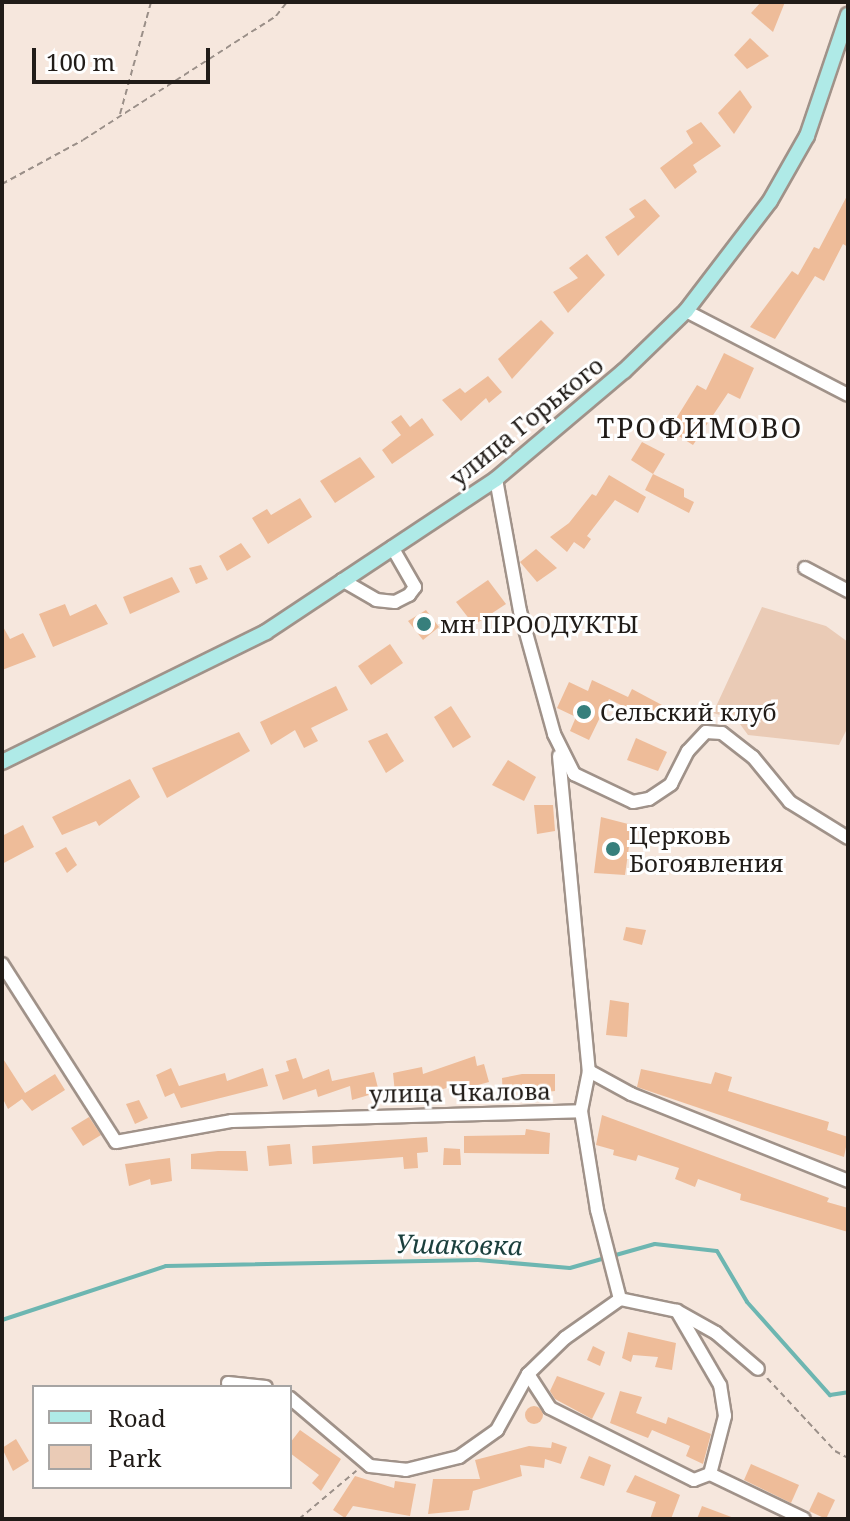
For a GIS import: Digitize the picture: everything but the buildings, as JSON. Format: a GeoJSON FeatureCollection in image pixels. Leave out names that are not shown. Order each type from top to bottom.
{"type":"FeatureCollection","features":[{"type":"Feature","properties":{"kind":"main road","name":"улица Горького"},"geometry":{"type":"LineString","coordinates":[[2,762],[266,632],[496,479],[624,371],[686,311],[770,201],[807,136],[848,15]]}},
{"type":"Feature","properties":{"kind":"street"},"geometry":{"type":"LineString","coordinates":[[686,311],[848,395]]}},
{"type":"Feature","properties":{"kind":"street"},"geometry":{"type":"LineString","coordinates":[[496,479],[520,611],[554,734],[574,774],[633,802],[662,794],[706,732],[722,733],[736,742],[790,802],[848,838]]}},
{"type":"Feature","properties":{"kind":"street"},"geometry":{"type":"LineString","coordinates":[[342,580],[376,600],[395,602],[409,595],[415,587],[392,547]]}},
{"type":"Feature","properties":{"kind":"street"},"geometry":{"type":"LineString","coordinates":[[805,568],[848,591]]}},
{"type":"Feature","properties":{"kind":"street","name":"улица Чкалова"},"geometry":{"type":"LineString","coordinates":[[2,964],[116,1142],[232,1121],[581,1111],[589,1071],[569,901],[564,778],[554,734]]}},
{"type":"Feature","properties":{"kind":"street"},"geometry":{"type":"LineString","coordinates":[[589,1071],[631,1094],[848,1181]]}},
{"type":"Feature","properties":{"kind":"street"},"geometry":{"type":"LineString","coordinates":[[581,1111],[612,1276],[620,1299]]}},
{"type":"Feature","properties":{"kind":"street"},"geometry":{"type":"LineString","coordinates":[[620,1299],[677,1311],[716,1333],[758,1369]]}},
{"type":"Feature","properties":{"kind":"street"},"geometry":{"type":"LineString","coordinates":[[292,1400],[366,1463],[406,1470],[459,1457],[497,1430],[528,1374],[565,1338],[613,1309],[620,1299]]}},
{"type":"Feature","properties":{"kind":"street"},"geometry":{"type":"LineString","coordinates":[[677,1311],[720,1385],[725,1416],[710,1474]]}},
{"type":"Feature","properties":{"kind":"street"},"geometry":{"type":"LineString","coordinates":[[528,1374],[550,1408],[591,1431],[694,1480],[710,1474],[804,1519]]}},
{"type":"Feature","properties":{"kind":"street"},"geometry":{"type":"LineString","coordinates":[[228,1383],[247,1385]]}},
{"type":"Feature","properties":{"kind":"path"},"geometry":{"type":"LineString","coordinates":[[120,115],[151,2]]}},
{"type":"Feature","properties":{"kind":"path"},"geometry":{"type":"LineString","coordinates":[[2,184],[120,115],[276,16],[287,2]]}},
{"type":"Feature","properties":{"kind":"path"},"geometry":{"type":"LineString","coordinates":[[758,1369],[835,1451],[848,1458]]}},
{"type":"Feature","properties":{"kind":"path"},"geometry":{"type":"LineString","coordinates":[[299,1519],[366,1463]]}},
{"type":"Feature","properties":{"kind":"green space"},"geometry":{"type":"Polygon","coordinates":[[[762,607],[826,626],[848,642],[848,727],[839,745],[748,735],[737,720],[713,713],[762,607]]]}},
{"type":"Feature","properties":{"kind":"waterway","name":"Ушаковка"},"geometry":{"type":"LineString","coordinates":[[2,1320],[166,1266],[478,1260],[570,1268],[655,1244],[717,1251],[747,1302],[830,1395],[848,1392]]}},
{"type":"Feature","properties":{"kind":"place","name":"мн ПРООДУКТЫ"},"geometry":{"type":"Point","coordinates":[424,624]}},
{"type":"Feature","properties":{"kind":"place","name":"Сельский клуб"},"geometry":{"type":"Point","coordinates":[584,712]}},
{"type":"Feature","properties":{"kind":"place","name":"Церковь Богоявления"},"geometry":{"type":"Point","coordinates":[613,849]}},
{"type":"Feature","properties":{"kind":"district","name":"ТРОФИМОВО"},"geometry":{"type":"Point","coordinates":[700,427]}}]}
